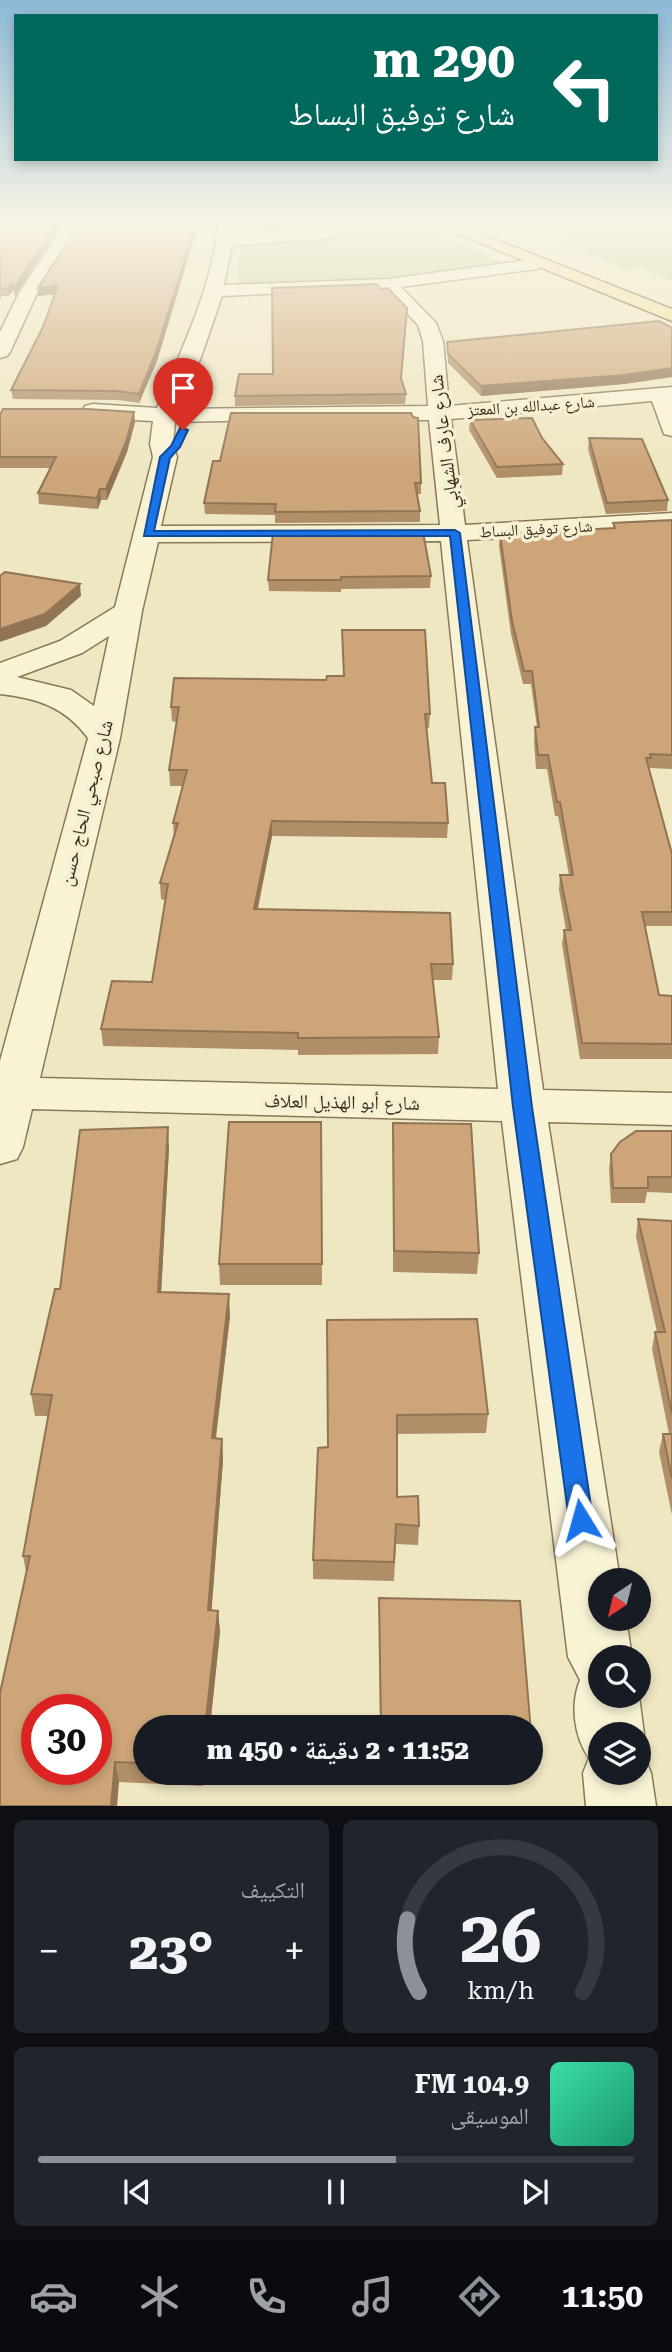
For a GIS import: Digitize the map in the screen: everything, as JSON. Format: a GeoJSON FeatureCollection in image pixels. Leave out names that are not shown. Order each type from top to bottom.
{"type":"FeatureCollection","features":[{"type":"Feature","properties":{"kind":"main road"},"geometry":{"type":"LineString","coordinates":[[649,306],[672,315]]}},
{"type":"Feature","properties":{"kind":"street"},"geometry":{"type":"LineString","coordinates":[[0,352],[22,306]]}},
{"type":"Feature","properties":{"kind":"street","name":"شارع صبحي الحاج حسن"},"geometry":{"type":"LineString","coordinates":[[0,1147],[104,738],[128,611],[165,457],[162,447],[167,412],[190,360],[209,306]]}},
{"type":"Feature","properties":{"kind":"street","name":"شارع عارف الشهابي"},"geometry":{"type":"LineString","coordinates":[[410,306],[427,323],[433,341],[439,413],[523,1107],[598,1645]]}},
{"type":"Feature","properties":{"kind":"street","name":"شارع صبحي الحاج حسن"},"geometry":{"type":"LineString","coordinates":[[165,457],[176,447],[191,412],[197,371],[190,360]]}},
{"type":"Feature","properties":{"kind":"street"},"geometry":{"type":"LineString","coordinates":[[666,394],[672,429]]}},
{"type":"Feature","properties":{"kind":"street","name":"شارع عبدالله بن المعتز"},"geometry":{"type":"LineString","coordinates":[[66,410],[439,413],[666,394]]}},
{"type":"Feature","properties":{"kind":"street","name":"شارع توفيق البساط"},"geometry":{"type":"LineString","coordinates":[[148,534],[455,533],[672,521]]}},
{"type":"Feature","properties":{"kind":"street"},"geometry":{"type":"LineString","coordinates":[[0,673],[71,647],[128,611]]}},
{"type":"Feature","properties":{"kind":"street"},"geometry":{"type":"LineString","coordinates":[[0,685],[40,689],[61,696],[84,711],[104,738]]}},
{"type":"Feature","properties":{"kind":"street","name":"شارع أبو الهذيل العلاف"},"geometry":{"type":"LineString","coordinates":[[13,1093],[672,1109]]}},
{"type":"Feature","properties":{"kind":"street"},"geometry":{"type":"LineString","coordinates":[[618,1785],[621,1806]]}},
{"type":"Feature","properties":{"kind":"building"},"geometry":{"type":"Polygon","coordinates":[[[50,306],[170,306],[139,394],[117,391],[11,390],[43,327],[50,306]]]}},
{"type":"Feature","properties":{"kind":"building"},"geometry":{"type":"Polygon","coordinates":[[[272,306],[407,308],[401,378],[406,394],[235,396],[239,374],[273,374],[272,306]]]}},
{"type":"Feature","properties":{"kind":"building"},"geometry":{"type":"Polygon","coordinates":[[[659,321],[672,328],[672,368],[625,375],[481,386],[448,354],[447,342],[659,321]]]}},
{"type":"Feature","properties":{"kind":"building"},"geometry":{"type":"Polygon","coordinates":[[[3,409],[134,412],[126,442],[106,489],[100,489],[97,498],[38,493],[56,457],[0,457],[0,415],[3,409]]]}},
{"type":"Feature","properties":{"kind":"building"},"geometry":{"type":"Polygon","coordinates":[[[231,413],[411,413],[418,418],[421,483],[415,483],[420,511],[275,512],[276,504],[204,503],[213,461],[220,461],[231,413]]]}},
{"type":"Feature","properties":{"kind":"building"},"geometry":{"type":"Polygon","coordinates":[[[532,418],[542,438],[563,464],[497,467],[470,420],[532,418]]]}},
{"type":"Feature","properties":{"kind":"building"},"geometry":{"type":"Polygon","coordinates":[[[589,438],[642,439],[668,500],[607,503],[589,438]]]}},
{"type":"Feature","properties":{"kind":"building"},"geometry":{"type":"Polygon","coordinates":[[[672,520],[672,755],[650,754],[651,758],[646,758],[672,854],[672,912],[642,912],[659,995],[672,996],[672,1044],[582,1043],[564,930],[571,930],[560,875],[573,875],[560,802],[557,802],[548,755],[538,755],[535,727],[539,727],[532,671],[524,671],[512,621],[500,534],[615,528],[613,523],[672,520]]]}},
{"type":"Feature","properties":{"kind":"building"},"geometry":{"type":"Polygon","coordinates":[[[423,532],[431,576],[268,580],[273,533],[423,532]]]}},
{"type":"Feature","properties":{"kind":"building"},"geometry":{"type":"Polygon","coordinates":[[[5,572],[80,584],[45,614],[0,629],[0,576],[5,572]]]}},
{"type":"Feature","properties":{"kind":"building"},"geometry":{"type":"Polygon","coordinates":[[[342,630],[425,630],[430,714],[425,714],[432,783],[445,783],[448,823],[272,821],[254,909],[450,913],[453,964],[431,964],[439,1037],[298,1038],[298,1033],[101,1029],[112,981],[152,982],[168,884],[160,883],[178,823],[173,823],[187,770],[169,770],[179,707],[171,707],[174,678],[326,680],[327,676],[344,676],[342,630]]]}},
{"type":"Feature","properties":{"kind":"building"},"geometry":{"type":"Polygon","coordinates":[[[229,1122],[321,1122],[322,1264],[219,1264],[229,1122]]]}},
{"type":"Feature","properties":{"kind":"building"},"geometry":{"type":"Polygon","coordinates":[[[393,1123],[471,1124],[479,1253],[394,1251],[393,1123]]]}},
{"type":"Feature","properties":{"kind":"building"},"geometry":{"type":"Polygon","coordinates":[[[168,1127],[158,1292],[229,1294],[212,1438],[222,1439],[208,1610],[218,1611],[206,1715],[133,1715],[133,1763],[115,1762],[111,1806],[0,1806],[0,1693],[30,1556],[23,1556],[52,1395],[31,1394],[55,1289],[60,1289],[80,1130],[168,1127]]]}},
{"type":"Feature","properties":{"kind":"building"},"geometry":{"type":"Polygon","coordinates":[[[636,1131],[672,1131],[672,1177],[648,1177],[648,1188],[613,1188],[611,1154],[620,1142],[636,1131]]]}},
{"type":"Feature","properties":{"kind":"building"},"geometry":{"type":"Polygon","coordinates":[[[638,1219],[672,1221],[672,1414],[655,1332],[665,1332],[638,1219]]]}},
{"type":"Feature","properties":{"kind":"building"},"geometry":{"type":"Polygon","coordinates":[[[477,1319],[488,1414],[397,1415],[397,1497],[418,1496],[419,1526],[396,1524],[394,1562],[313,1560],[318,1448],[328,1447],[327,1320],[477,1319]]]}},
{"type":"Feature","properties":{"kind":"building"},"geometry":{"type":"Polygon","coordinates":[[[663,1434],[672,1434],[672,1479],[663,1434]]]}},
{"type":"Feature","properties":{"kind":"building"},"geometry":{"type":"Polygon","coordinates":[[[379,1598],[520,1601],[530,1715],[381,1715],[379,1598]]]}},
{"type":"Feature","properties":{"kind":"route"},"geometry":{"type":"LineString","coordinates":[[183,430],[176,447],[165,457],[148,534],[455,533],[523,1107],[581,1520]]}}]}
